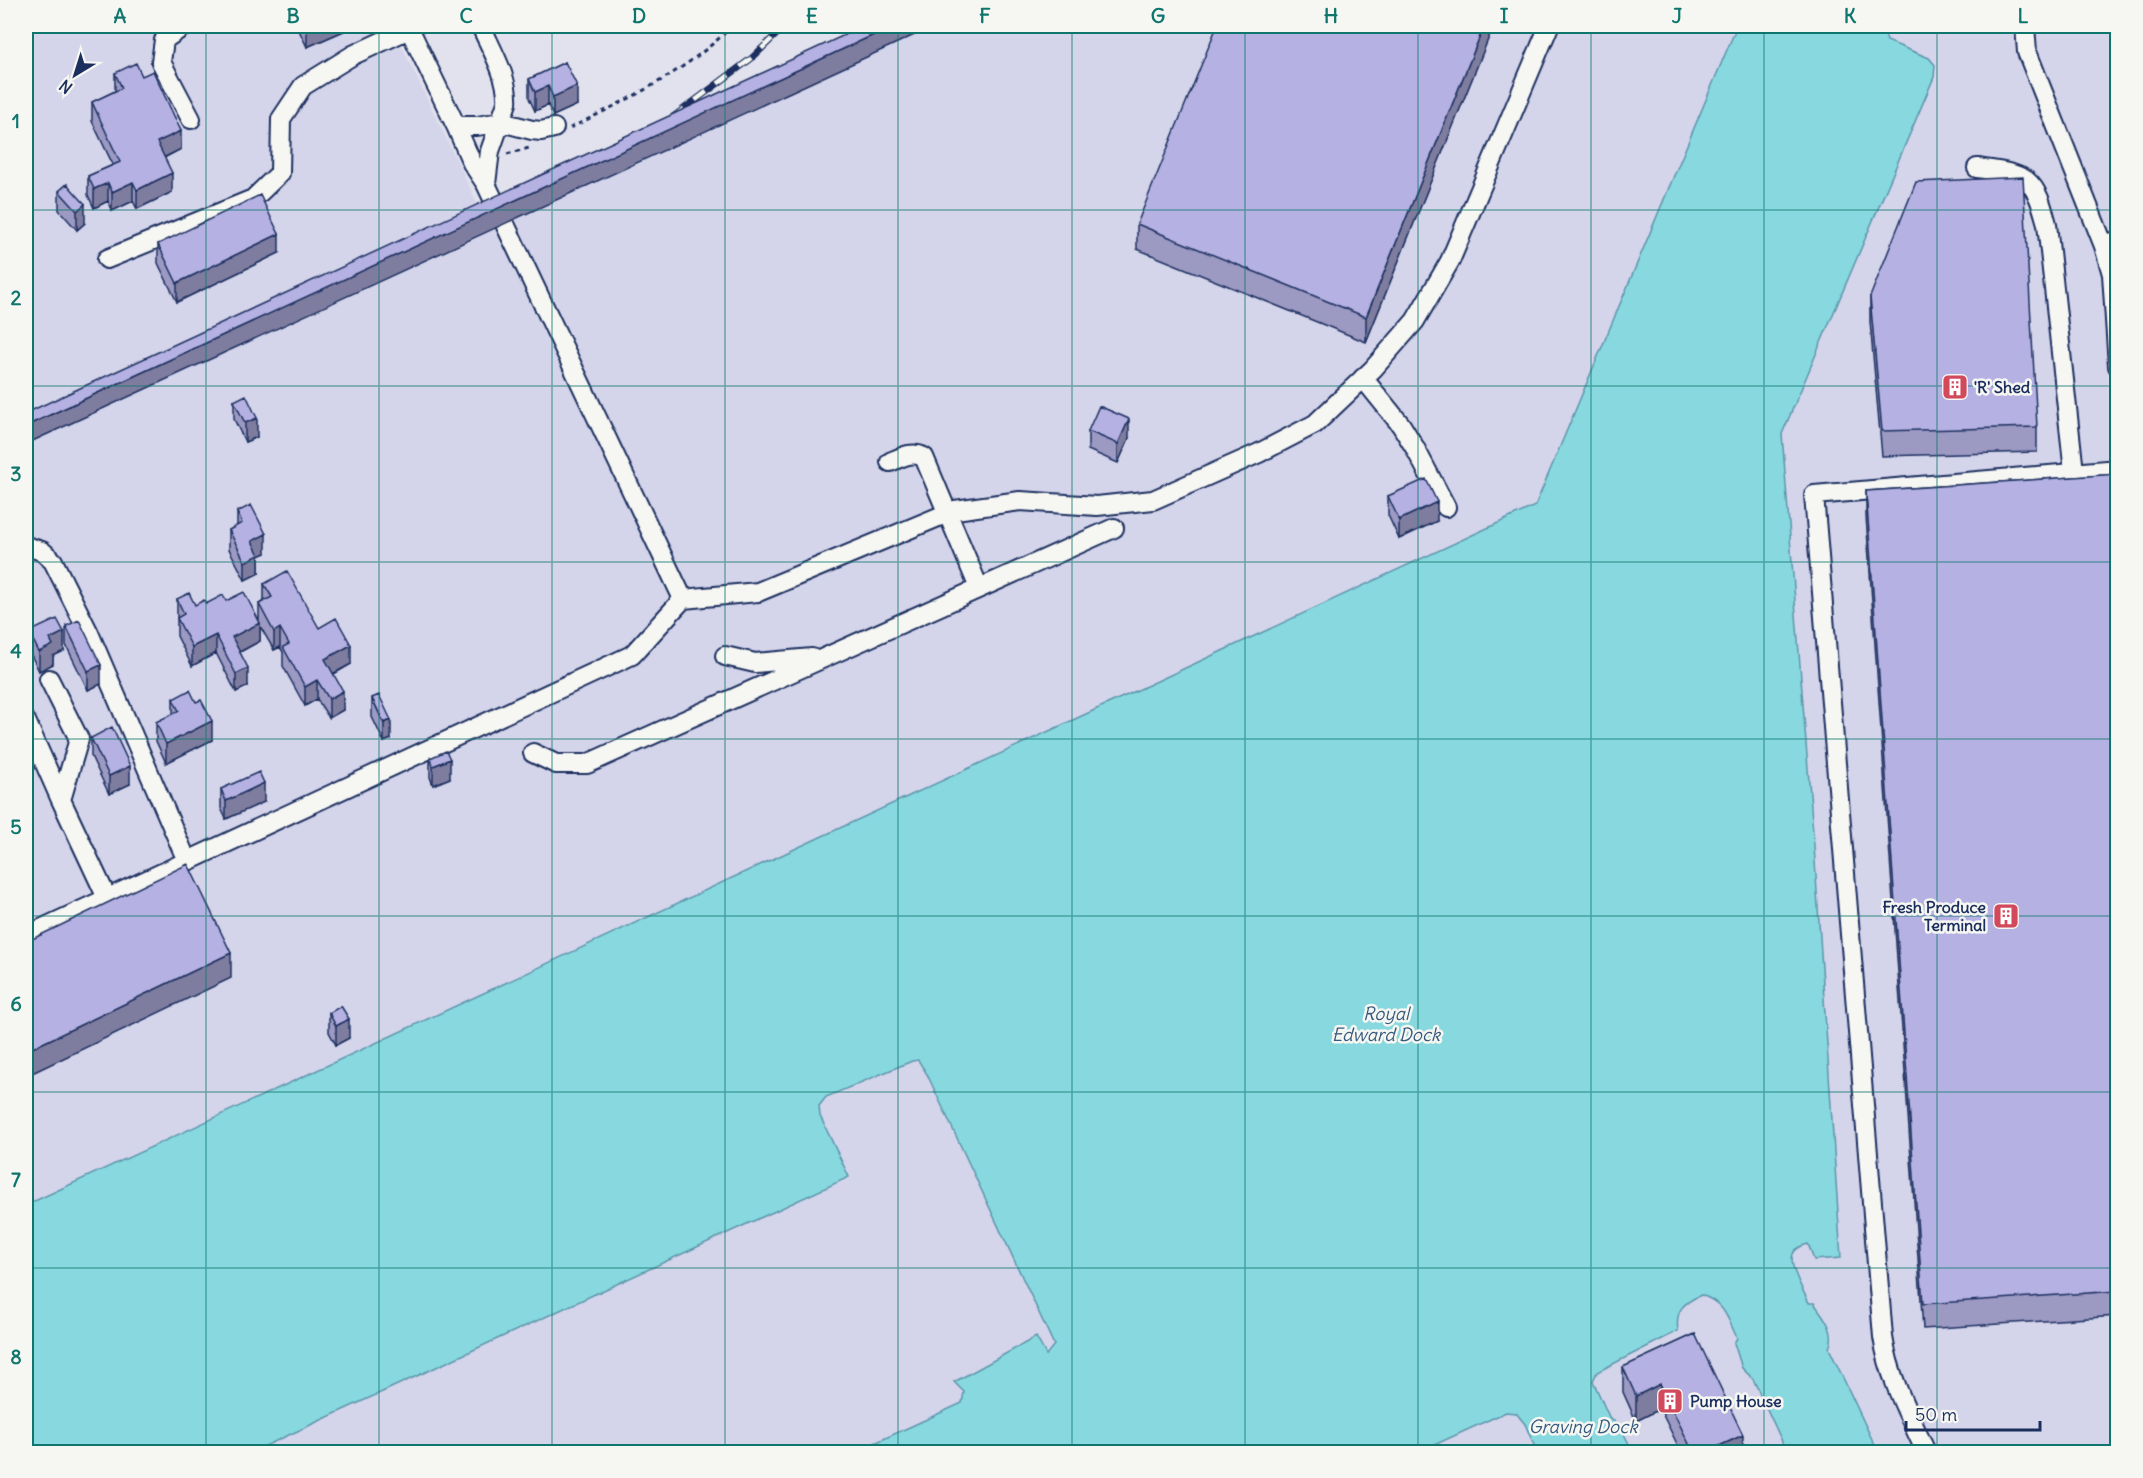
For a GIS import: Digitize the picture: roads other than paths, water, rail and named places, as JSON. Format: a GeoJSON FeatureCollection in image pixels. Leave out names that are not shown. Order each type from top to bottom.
{"type":"FeatureCollection","features":[{"type":"Feature","properties":{"kind":"street"},"geometry":{"type":"LineString","coordinates":[[184,26],[164,40],[161,62],[191,119]]}},
{"type":"Feature","properties":{"kind":"street"},"geometry":{"type":"LineString","coordinates":[[482,26],[507,88],[507,103],[490,152],[486,184]]}},
{"type":"Feature","properties":{"kind":"street"},"geometry":{"type":"LineString","coordinates":[[26,936],[632,655],[683,599],[758,592],[955,510],[1020,501],[1097,506],[1153,500],[1258,453],[1315,424],[1363,378],[1415,321],[1450,261],[1549,26]]}},
{"type":"Feature","properties":{"kind":"street"},"geometry":{"type":"LineString","coordinates":[[2025,26],[2027,52],[2111,243],[2118,366]]}},
{"type":"Feature","properties":{"kind":"street"},"geometry":{"type":"LineString","coordinates":[[107,259],[253,199],[280,173],[281,119],[303,86],[352,55],[408,27],[472,163],[486,184],[683,599]]}},
{"type":"Feature","properties":{"kind":"street"},"geometry":{"type":"LineString","coordinates":[[456,126],[477,126],[501,122],[532,130],[559,129]]}},
{"type":"Feature","properties":{"kind":"street"},"geometry":{"type":"LineString","coordinates":[[1977,168],[2001,171],[2027,181],[2038,196],[2047,224],[2074,472]]}},
{"type":"Feature","properties":{"kind":"street"},"geometry":{"type":"LineString","coordinates":[[1363,378],[1401,425],[1446,507]]}},
{"type":"Feature","properties":{"kind":"street"},"geometry":{"type":"LineString","coordinates":[[890,462],[910,454],[924,457],[979,588]]}},
{"type":"Feature","properties":{"kind":"street"},"geometry":{"type":"LineString","coordinates":[[1926,1452],[1891,1373],[1883,1337],[1814,495],[2118,469]]}},
{"type":"Feature","properties":{"kind":"street"},"geometry":{"type":"LineString","coordinates":[[533,753],[556,764],[587,764],[1114,528]]}},
{"type":"Feature","properties":{"kind":"street"},"geometry":{"type":"LineString","coordinates":[[26,546],[42,551],[53,561],[89,633],[187,861]]}},
{"type":"Feature","properties":{"kind":"street"},"geometry":{"type":"LineString","coordinates":[[725,656],[755,663],[826,657]]}},
{"type":"Feature","properties":{"kind":"street"},"geometry":{"type":"LineString","coordinates":[[49,680],[79,739],[61,800]]}},
{"type":"Feature","properties":{"kind":"street"},"geometry":{"type":"LineString","coordinates":[[26,721],[107,898]]}},
{"type":"Feature","properties":{"kind":"water","name":"Royal Edward Dock"},"geometry":{"type":"Polygon","coordinates":[[[1737,26],[1882,26],[1887,41],[1929,58],[1935,65],[1934,77],[1782,434],[1814,846],[1841,1258],[1814,1260],[1808,1244],[1795,1250],[1792,1259],[1797,1278],[1809,1303],[1814,1303],[1828,1324],[1831,1336],[1829,1348],[1878,1452],[1787,1452],[1753,1379],[1742,1368],[1734,1343],[1737,1338],[1728,1317],[1715,1302],[1701,1295],[1685,1304],[1679,1312],[1678,1331],[1597,1372],[1593,1381],[1610,1419],[1619,1424],[1633,1452],[1537,1452],[1525,1424],[1516,1413],[1506,1412],[1419,1452],[855,1452],[962,1403],[964,1392],[954,1382],[1036,1337],[1046,1355],[1054,1345],[927,1074],[918,1060],[826,1097],[819,1106],[820,1116],[849,1177],[252,1452],[26,1452],[26,1205],[1535,506],[1737,26]]]}},
{"type":"Feature","properties":{"kind":"railway"},"geometry":{"type":"LineString","coordinates":[[673,117],[752,58],[785,26]]}},
{"type":"Feature","properties":{"kind":"place","name":"'R' Shed"},"geometry":{"type":"Point","coordinates":[1955,387]}},
{"type":"Feature","properties":{"kind":"place","name":"Fresh Produce Terminal"},"geometry":{"type":"Point","coordinates":[2006,916]}},
{"type":"Feature","properties":{"kind":"place","name":"Pump House"},"geometry":{"type":"Point","coordinates":[1670,1401]}},
{"type":"Feature","properties":{"kind":"water label","name":"Graving Dock"},"geometry":{"type":"Point","coordinates":[1583,1426]}}]}
